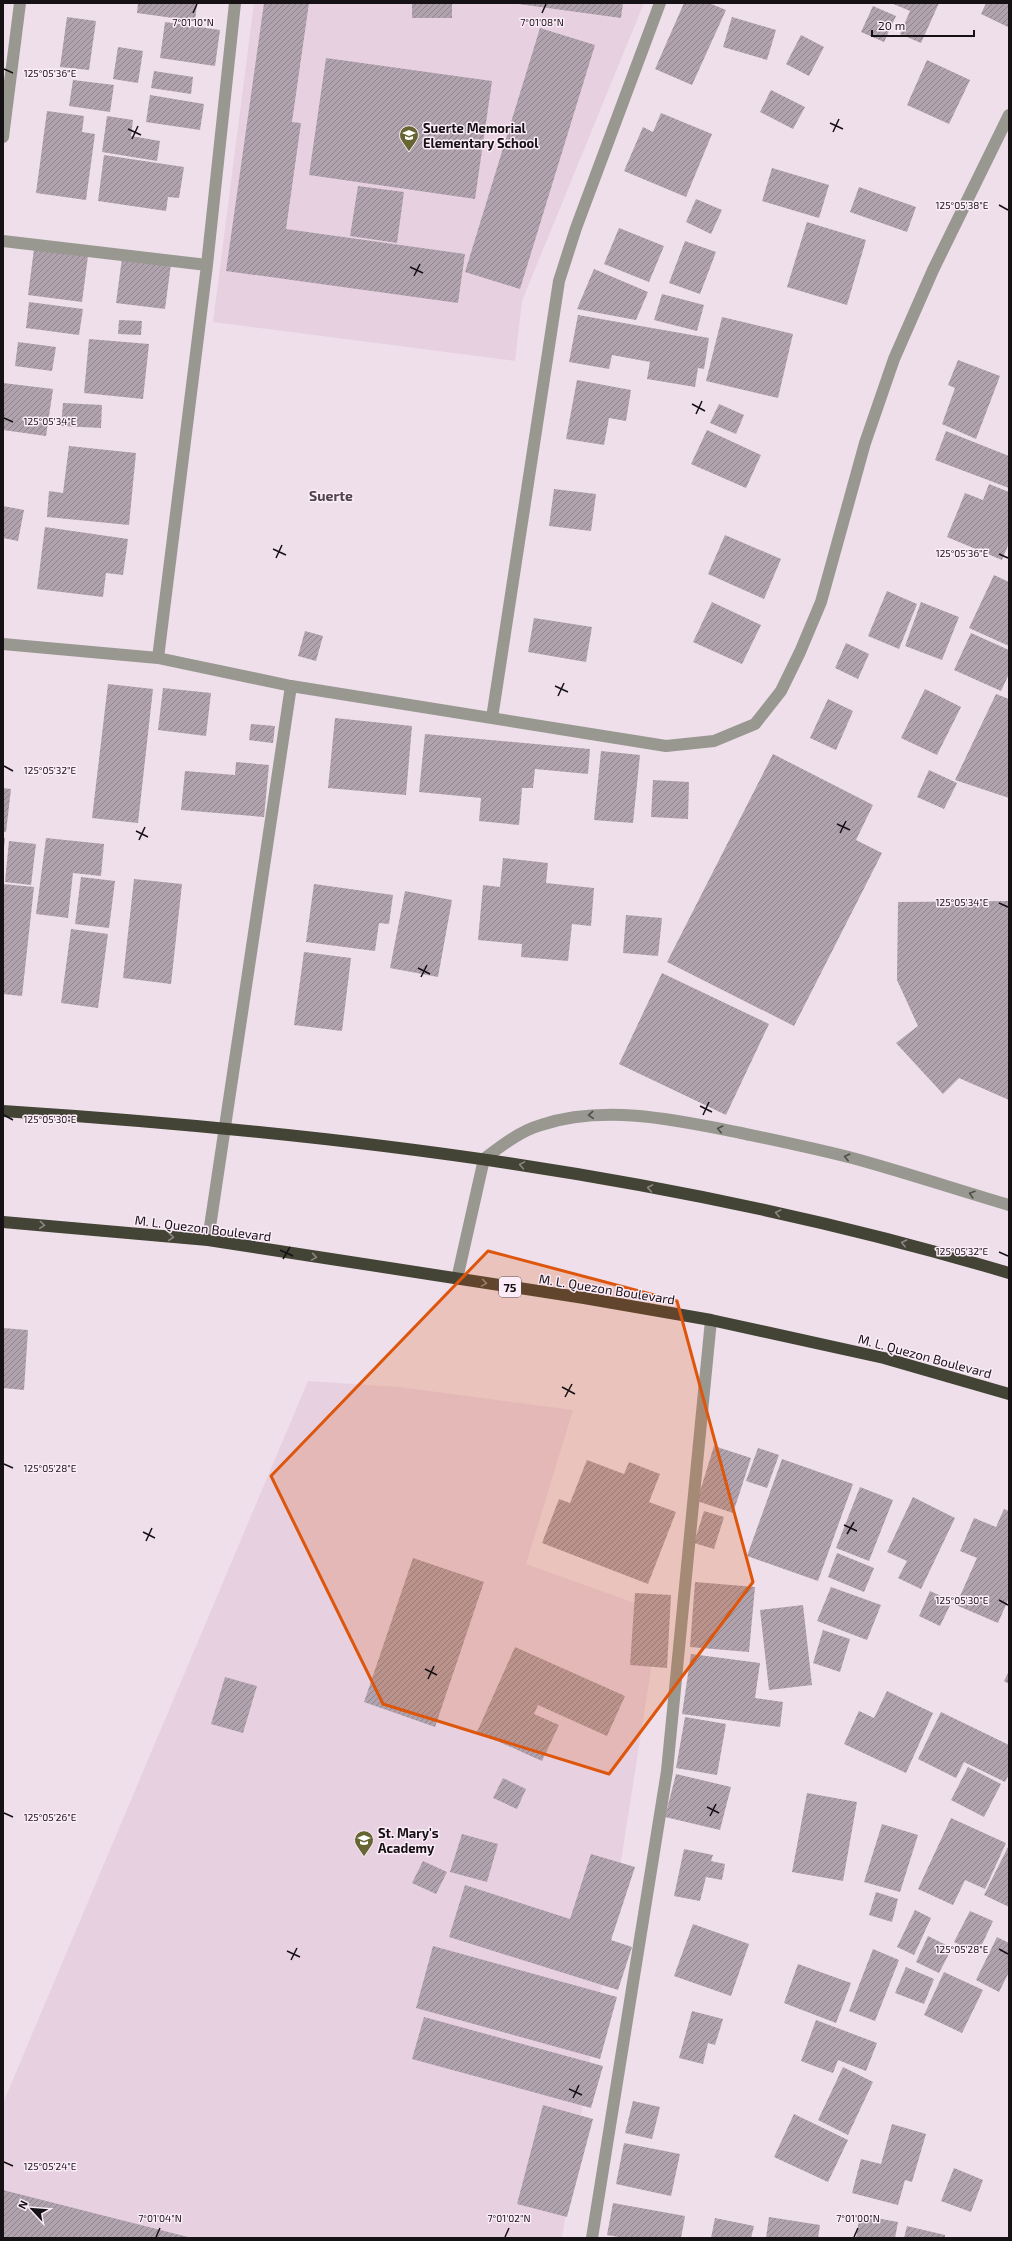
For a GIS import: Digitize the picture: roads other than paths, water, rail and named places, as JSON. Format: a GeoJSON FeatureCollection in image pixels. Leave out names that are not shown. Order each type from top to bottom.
{"type":"FeatureCollection","features":[{"type":"Feature","properties":{"kind":"highway"},"geometry":{"type":"LineString","coordinates":[[3,1111],[224,1128],[484,1159],[733,1203],[921,1247],[1009,1273]]}},
{"type":"Feature","properties":{"kind":"highway","name":"M. L. Quezon Boulevard"},"geometry":{"type":"LineString","coordinates":[[3,1222],[208,1240],[711,1320],[884,1358],[1009,1394]]}},
{"type":"Feature","properties":{"kind":"street"},"geometry":{"type":"LineString","coordinates":[[3,137],[20,3]]}},
{"type":"Feature","properties":{"kind":"street"},"geometry":{"type":"LineString","coordinates":[[158,658],[207,265],[235,3]]}},
{"type":"Feature","properties":{"kind":"street"},"geometry":{"type":"LineString","coordinates":[[492,718],[559,281],[576,228],[660,3]]}},
{"type":"Feature","properties":{"kind":"street"},"geometry":{"type":"LineString","coordinates":[[3,644],[158,658],[291,686],[666,746],[714,741],[755,724],[781,691],[800,652],[821,602],[865,443],[894,359],[933,270],[1009,115]]}},
{"type":"Feature","properties":{"kind":"street"},"geometry":{"type":"LineString","coordinates":[[3,241],[207,265]]}},
{"type":"Feature","properties":{"kind":"street"},"geometry":{"type":"LineString","coordinates":[[208,1240],[291,686]]}},
{"type":"Feature","properties":{"kind":"street"},"geometry":{"type":"LineString","coordinates":[[457,1279],[484,1159],[509,1141],[540,1125],[590,1115],[637,1116],[690,1123],[856,1159],[1009,1205]]}},
{"type":"Feature","properties":{"kind":"street"},"geometry":{"type":"LineString","coordinates":[[592,2238],[667,1771],[711,1320]]}},
{"type":"Feature","properties":{"kind":"place","name":"Suerte Memorial Elementary School"},"geometry":{"type":"Point","coordinates":[409,152]}},
{"type":"Feature","properties":{"kind":"place","name":"St. Mary's Academy"},"geometry":{"type":"Point","coordinates":[364,1857]}},
{"type":"Feature","properties":{"kind":"district","name":"Suerte"},"geometry":{"type":"Point","coordinates":[331,495]}}]}
